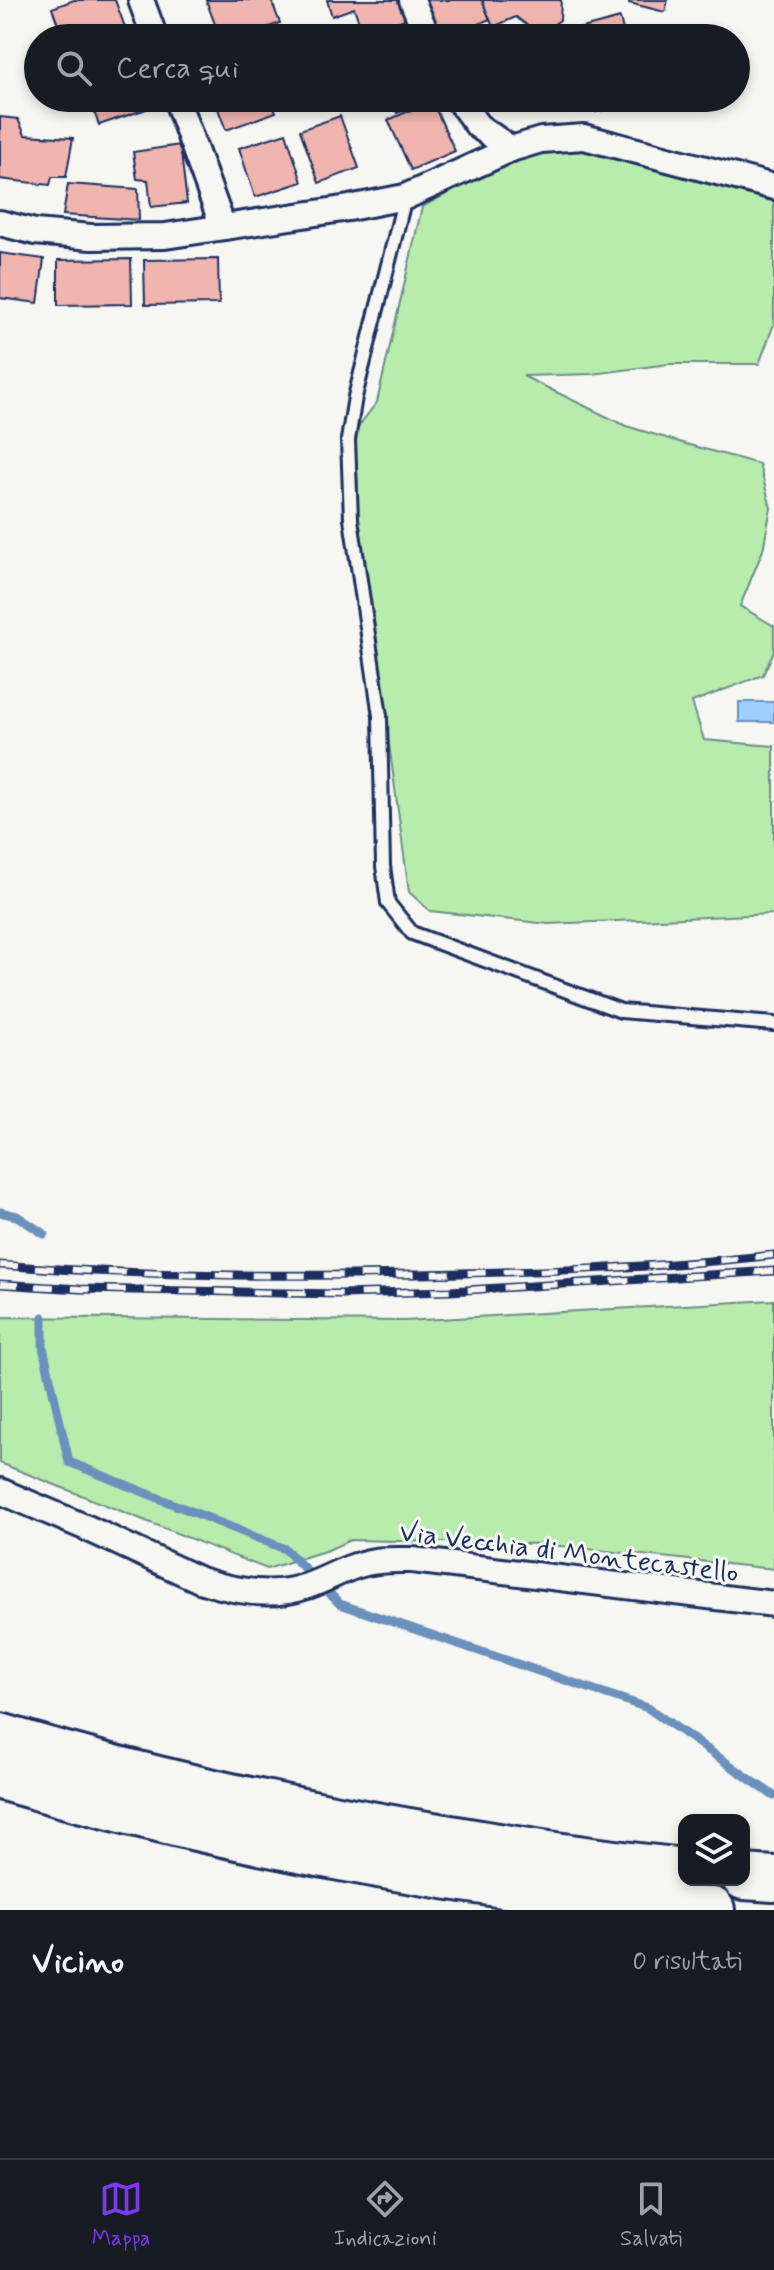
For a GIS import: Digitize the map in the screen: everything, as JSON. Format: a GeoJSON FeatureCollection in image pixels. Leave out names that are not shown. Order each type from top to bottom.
{"type":"FeatureCollection","features":[{"type":"Feature","properties":{"kind":"highway"},"geometry":{"type":"LineString","coordinates":[[0,1736],[187,1787],[372,1825],[545,1854],[678,1870]]}},
{"type":"Feature","properties":{"kind":"highway"},"geometry":{"type":"LineString","coordinates":[[0,1777],[255,1842],[403,1869],[645,1904],[712,1910]]}},
{"type":"Feature","properties":{"kind":"highway"},"geometry":{"type":"LineString","coordinates":[[750,1877],[774,1879]]}},
{"type":"Feature","properties":{"kind":"street"},"geometry":{"type":"LineString","coordinates":[[141,0],[150,24]]}},
{"type":"Feature","properties":{"kind":"street"},"geometry":{"type":"LineString","coordinates":[[412,0],[422,24]]}},
{"type":"Feature","properties":{"kind":"street"},"geometry":{"type":"LineString","coordinates":[[181,112],[223,227]]}},
{"type":"Feature","properties":{"kind":"street"},"geometry":{"type":"LineString","coordinates":[[468,112],[478,126],[511,149]]}},
{"type":"Feature","properties":{"kind":"street"},"geometry":{"type":"LineString","coordinates":[[0,223],[35,232],[91,237],[165,236],[405,197],[511,149],[541,140],[584,137],[774,187]]}},
{"type":"Feature","properties":{"kind":"street","name":"Via Vecchia di Montecastello"},"geometry":{"type":"LineString","coordinates":[[0,1491],[200,1580],[244,1591],[289,1591],[360,1564],[380,1560],[412,1560],[774,1604]]}},
{"type":"Feature","properties":{"kind":"lane"},"geometry":{"type":"LineString","coordinates":[[405,197],[355,397],[348,440],[351,519],[380,716],[383,866],[388,903],[412,933],[621,1011],[774,1024]]}},
{"type":"Feature","properties":{"kind":"green space"},"geometry":{"type":"Polygon","coordinates":[[[584,146],[774,198],[774,324],[759,364],[669,364],[592,374],[523,376],[626,426],[759,464],[771,508],[763,550],[740,606],[774,626],[774,651],[763,675],[692,702],[704,740],[774,746],[774,914],[548,924],[430,911],[409,892],[348,440],[377,402],[422,207],[513,158],[584,146]]]}},
{"type":"Feature","properties":{"kind":"green space"},"geometry":{"type":"Polygon","coordinates":[[[774,1300],[774,1569],[541,1544],[350,1540],[267,1569],[0,1463],[0,1317],[404,1321],[774,1300]]]}},
{"type":"Feature","properties":{"kind":"water"},"geometry":{"type":"Polygon","coordinates":[[[739,702],[774,702],[774,722],[739,722],[739,702]]]}},
{"type":"Feature","properties":{"kind":"building"},"geometry":{"type":"Polygon","coordinates":[[[74,0],[115,0],[124,24],[58,24],[52,8],[74,0]]]}},
{"type":"Feature","properties":{"kind":"building"},"geometry":{"type":"Polygon","coordinates":[[[206,0],[271,0],[280,23],[277,24],[215,24],[206,0]]]}},
{"type":"Feature","properties":{"kind":"building"},"geometry":{"type":"Polygon","coordinates":[[[327,0],[407,0],[414,15],[393,24],[360,24],[354,8],[332,16],[327,0]]]}},
{"type":"Feature","properties":{"kind":"building"},"geometry":{"type":"Polygon","coordinates":[[[417,0],[482,0],[490,19],[478,24],[428,24],[417,0]]]}},
{"type":"Feature","properties":{"kind":"building"},"geometry":{"type":"Polygon","coordinates":[[[482,0],[561,0],[560,20],[554,24],[525,24],[516,17],[492,24],[482,0]]]}},
{"type":"Feature","properties":{"kind":"building"},"geometry":{"type":"Polygon","coordinates":[[[630,0],[668,0],[665,12],[629,3],[630,0]]]}},
{"type":"Feature","properties":{"kind":"building"},"geometry":{"type":"Polygon","coordinates":[[[415,17],[418,24],[399,24],[415,17]]]}},
{"type":"Feature","properties":{"kind":"building"},"geometry":{"type":"Polygon","coordinates":[[[620,18],[622,24],[598,24],[620,18]]]}},
{"type":"Feature","properties":{"kind":"building"},"geometry":{"type":"Polygon","coordinates":[[[94,112],[137,112],[99,125],[94,112]]]}},
{"type":"Feature","properties":{"kind":"building"},"geometry":{"type":"Polygon","coordinates":[[[219,112],[276,112],[226,130],[219,112]]]}},
{"type":"Feature","properties":{"kind":"building"},"geometry":{"type":"Polygon","coordinates":[[[407,112],[437,112],[455,151],[411,170],[388,120],[407,112]]]}},
{"type":"Feature","properties":{"kind":"building"},"geometry":{"type":"Polygon","coordinates":[[[340,116],[359,168],[319,183],[300,130],[340,116]]]}},
{"type":"Feature","properties":{"kind":"building"},"geometry":{"type":"Polygon","coordinates":[[[0,117],[18,119],[25,135],[73,138],[66,177],[52,177],[50,185],[0,179],[0,117]]]}},
{"type":"Feature","properties":{"kind":"building"},"geometry":{"type":"Polygon","coordinates":[[[286,133],[302,182],[255,197],[239,148],[286,133]]]}},
{"type":"Feature","properties":{"kind":"building"},"geometry":{"type":"Polygon","coordinates":[[[180,145],[187,203],[151,207],[148,180],[137,179],[133,152],[180,145]]]}},
{"type":"Feature","properties":{"kind":"building"},"geometry":{"type":"Polygon","coordinates":[[[68,184],[138,189],[139,220],[63,215],[68,184]]]}},
{"type":"Feature","properties":{"kind":"building"},"geometry":{"type":"Polygon","coordinates":[[[0,253],[44,259],[38,303],[0,298],[0,253]]]}},
{"type":"Feature","properties":{"kind":"building"},"geometry":{"type":"Polygon","coordinates":[[[131,259],[132,304],[58,305],[58,260],[131,259]]]}},
{"type":"Feature","properties":{"kind":"building"},"geometry":{"type":"Polygon","coordinates":[[[218,259],[219,304],[145,305],[144,260],[218,259]]]}},
{"type":"Feature","properties":{"kind":"waterway"},"geometry":{"type":"LineString","coordinates":[[0,1212],[17,1216],[44,1234]]}},
{"type":"Feature","properties":{"kind":"waterway"},"geometry":{"type":"LineString","coordinates":[[43,1317],[43,1347],[69,1462],[285,1549],[340,1604],[648,1708],[774,1796]]}},
{"type":"Feature","properties":{"kind":"railway"},"geometry":{"type":"LineString","coordinates":[[0,1265],[156,1273],[365,1275],[596,1269],[774,1255]]}},
{"type":"Feature","properties":{"kind":"railway"},"geometry":{"type":"LineString","coordinates":[[0,1284],[80,1289],[341,1294],[450,1291],[774,1271]]}}]}
